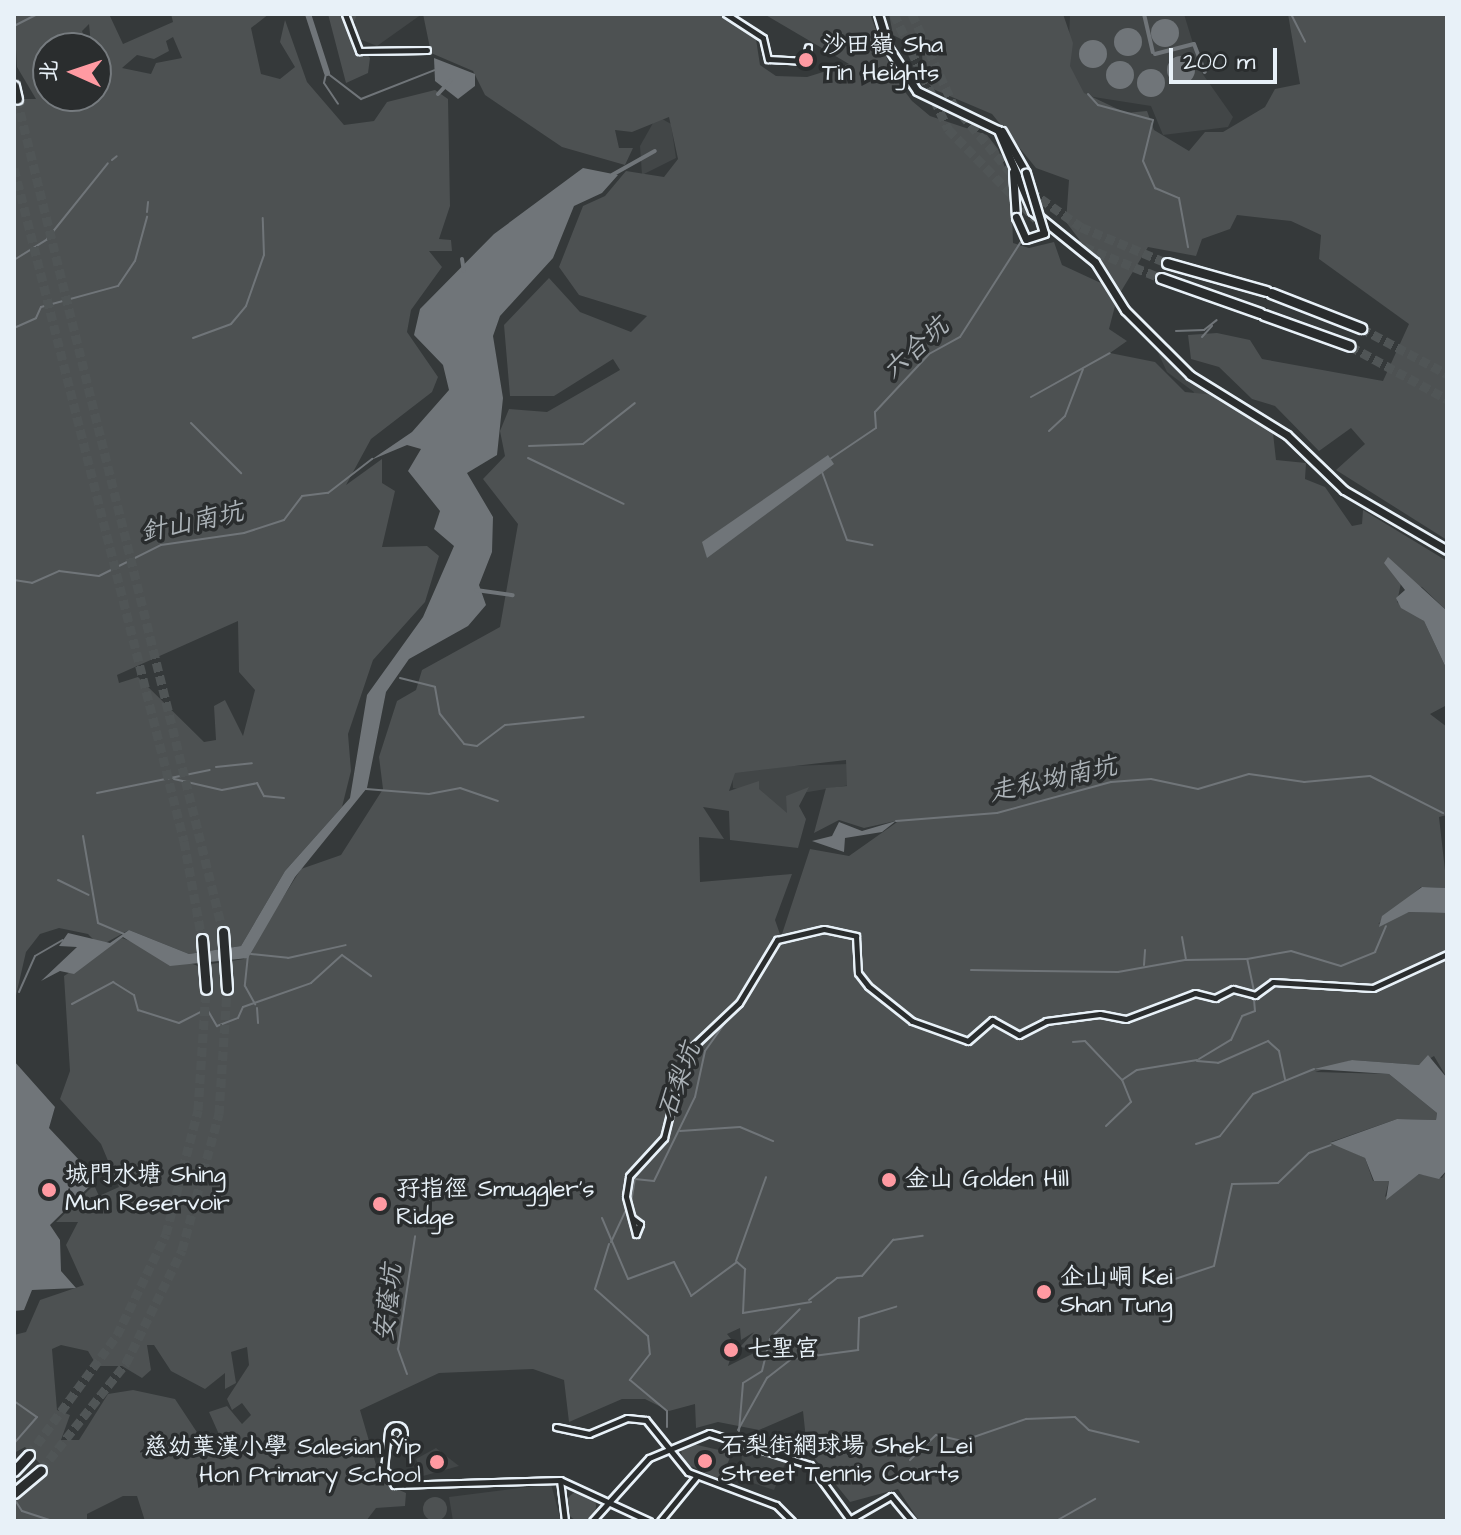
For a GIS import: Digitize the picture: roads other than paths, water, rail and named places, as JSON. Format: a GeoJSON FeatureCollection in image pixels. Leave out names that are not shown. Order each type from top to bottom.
{"type":"FeatureCollection","features":[{"type":"Feature","properties":{"kind":"highway"},"geometry":{"type":"LineString","coordinates":[[14,86],[17,99]]}},
{"type":"Feature","properties":{"kind":"highway"},"geometry":{"type":"LineString","coordinates":[[1167,263],[1269,292],[1361,328]]}},
{"type":"Feature","properties":{"kind":"highway"},"geometry":{"type":"LineString","coordinates":[[1161,278],[1350,346]]}},
{"type":"Feature","properties":{"kind":"highway"},"geometry":{"type":"LineString","coordinates":[[223,932],[227,989]]}},
{"type":"Feature","properties":{"kind":"highway"},"geometry":{"type":"LineString","coordinates":[[202,939],[206,989]]}},
{"type":"Feature","properties":{"kind":"highway"},"geometry":{"type":"LineString","coordinates":[[14,1471],[29,1455]]}},
{"type":"Feature","properties":{"kind":"highway"},"geometry":{"type":"LineString","coordinates":[[14,1493],[41,1470]]}},
{"type":"Feature","properties":{"kind":"main road"},"geometry":{"type":"LineString","coordinates":[[878,14],[893,56],[921,95],[993,126],[1011,139],[1026,173],[1044,233],[1026,239],[1016,217],[1011,150]]}},
{"type":"Feature","properties":{"kind":"main road"},"geometry":{"type":"LineString","coordinates":[[993,126],[1011,150],[1033,213],[1089,256],[1125,310],[1190,375],[1287,435],[1344,490],[1447,550]]}},
{"type":"Feature","properties":{"kind":"street"},"geometry":{"type":"LineString","coordinates":[[345,14],[346,35],[359,51],[427,50]]}},
{"type":"Feature","properties":{"kind":"street"},"geometry":{"type":"LineString","coordinates":[[726,14],[763,38],[768,59],[804,59],[808,47]]}},
{"type":"Feature","properties":{"kind":"street"},"geometry":{"type":"LineString","coordinates":[[632,1218],[629,1176],[664,1138],[685,1054],[739,1003],[777,940],[824,929],[854,936],[868,986],[912,1021],[968,1041],[994,1019],[1018,1035],[1043,1022],[1099,1014],[1128,1019],[1195,993],[1215,998],[1233,989],[1253,995],[1272,982],[1375,987],[1447,954]]}},
{"type":"Feature","properties":{"kind":"street"},"geometry":{"type":"LineString","coordinates":[[556,1427],[589,1434],[638,1418],[656,1426],[666,1446],[696,1477],[776,1505],[792,1521]]}},
{"type":"Feature","properties":{"kind":"street"},"geometry":{"type":"LineString","coordinates":[[384,1449],[395,1441],[403,1429],[388,1431]]}},
{"type":"Feature","properties":{"kind":"street"},"geometry":{"type":"LineString","coordinates":[[388,1431],[395,1441]]}},
{"type":"Feature","properties":{"kind":"street"},"geometry":{"type":"LineString","coordinates":[[388,1431],[384,1469],[391,1484],[560,1480],[645,1520]]}},
{"type":"Feature","properties":{"kind":"street"},"geometry":{"type":"LineString","coordinates":[[592,1521],[666,1446],[709,1433],[770,1448],[814,1469],[851,1520],[891,1496],[912,1521]]}},
{"type":"Feature","properties":{"kind":"street"},"geometry":{"type":"LineString","coordinates":[[660,1521],[696,1477]]}},
{"type":"Feature","properties":{"kind":"street"},"geometry":{"type":"LineString","coordinates":[[560,1480],[565,1521]]}},
{"type":"Feature","properties":{"kind":"waterway"},"geometry":{"type":"LineString","coordinates":[[14,26],[38,14]]}},
{"type":"Feature","properties":{"kind":"waterway"},"geometry":{"type":"LineString","coordinates":[[308,14],[327,73]]}},
{"type":"Feature","properties":{"kind":"waterway"},"geometry":{"type":"LineString","coordinates":[[1144,14],[1153,52]]}},
{"type":"Feature","properties":{"kind":"waterway"},"geometry":{"type":"LineString","coordinates":[[1291,14],[1305,42]]}},
{"type":"Feature","properties":{"kind":"waterway"},"geometry":{"type":"LineString","coordinates":[[1155,54],[1194,44],[1205,72]]}},
{"type":"Feature","properties":{"kind":"waterway"},"geometry":{"type":"LineString","coordinates":[[327,73],[361,99],[435,70]]}},
{"type":"Feature","properties":{"kind":"waterway"},"geometry":{"type":"LineString","coordinates":[[326,74],[324,83],[338,104]]}},
{"type":"Feature","properties":{"kind":"waterway"},"geometry":{"type":"LineString","coordinates":[[438,94],[450,81]]}},
{"type":"Feature","properties":{"kind":"waterway"},"geometry":{"type":"LineString","coordinates":[[1088,94],[1098,105],[1153,120],[1143,161],[1155,188],[1179,198],[1188,247]]}},
{"type":"Feature","properties":{"kind":"waterway"},"geometry":{"type":"LineString","coordinates":[[612,175],[655,151]]}},
{"type":"Feature","properties":{"kind":"waterway"},"geometry":{"type":"LineString","coordinates":[[112,160],[117,156]]}},
{"type":"Feature","properties":{"kind":"waterway"},"geometry":{"type":"LineString","coordinates":[[14,260],[47,239],[108,163]]}},
{"type":"Feature","properties":{"kind":"waterway"},"geometry":{"type":"LineString","coordinates":[[147,212],[148,202]]}},
{"type":"Feature","properties":{"kind":"waterway"},"geometry":{"type":"LineString","coordinates":[[14,328],[36,318],[41,307],[118,286],[135,261],[147,217]]}},
{"type":"Feature","properties":{"kind":"waterway"},"geometry":{"type":"LineString","coordinates":[[193,338],[231,324],[246,306],[264,255],[263,218]]}},
{"type":"Feature","properties":{"kind":"waterway","name":"六合坑"},"geometry":{"type":"LineString","coordinates":[[830,459],[876,428],[875,412],[929,354],[960,337],[1020,243]]}},
{"type":"Feature","properties":{"kind":"waterway"},"geometry":{"type":"LineString","coordinates":[[462,259],[464,271]]}},
{"type":"Feature","properties":{"kind":"waterway"},"geometry":{"type":"LineString","coordinates":[[1176,331],[1204,330],[1217,320]]}},
{"type":"Feature","properties":{"kind":"waterway"},"geometry":{"type":"LineString","coordinates":[[1202,337],[1212,326]]}},
{"type":"Feature","properties":{"kind":"waterway"},"geometry":{"type":"LineString","coordinates":[[1031,397],[1110,353]]}},
{"type":"Feature","properties":{"kind":"waterway"},"geometry":{"type":"LineString","coordinates":[[1049,431],[1065,416],[1083,369]]}},
{"type":"Feature","properties":{"kind":"waterway"},"geometry":{"type":"LineString","coordinates":[[529,446],[583,444],[635,403]]}},
{"type":"Feature","properties":{"kind":"waterway"},"geometry":{"type":"LineString","coordinates":[[191,423],[241,473]]}},
{"type":"Feature","properties":{"kind":"waterway"},"geometry":{"type":"LineString","coordinates":[[528,458],[624,504]]}},
{"type":"Feature","properties":{"kind":"waterway","name":"針山南坑"},"geometry":{"type":"LineString","coordinates":[[14,580],[32,583],[59,571],[99,576],[161,545],[244,533],[284,520],[302,496],[328,493],[372,459]]}},
{"type":"Feature","properties":{"kind":"waterway"},"geometry":{"type":"LineString","coordinates":[[822,472],[847,540],[873,545]]}},
{"type":"Feature","properties":{"kind":"waterway"},"geometry":{"type":"LineString","coordinates":[[476,590],[513,595]]}},
{"type":"Feature","properties":{"kind":"waterway"},"geometry":{"type":"LineString","coordinates":[[400,678],[435,687],[440,714],[464,744],[477,746],[505,725],[584,717]]}},
{"type":"Feature","properties":{"kind":"waterway"},"geometry":{"type":"LineString","coordinates":[[216,767],[252,763]]}},
{"type":"Feature","properties":{"kind":"waterway"},"geometry":{"type":"LineString","coordinates":[[97,793],[210,770]]}},
{"type":"Feature","properties":{"kind":"waterway","name":"走私坳南坑"},"geometry":{"type":"LineString","coordinates":[[896,821],[997,813],[1111,782],[1151,779],[1198,789],[1249,774],[1304,782],[1370,776],[1443,813]]}},
{"type":"Feature","properties":{"kind":"waterway"},"geometry":{"type":"LineString","coordinates":[[174,779],[222,790],[257,783],[264,796],[284,798]]}},
{"type":"Feature","properties":{"kind":"waterway"},"geometry":{"type":"LineString","coordinates":[[366,789],[429,794],[460,788],[498,801]]}},
{"type":"Feature","properties":{"kind":"waterway"},"geometry":{"type":"LineString","coordinates":[[83,836],[98,923],[124,934]]}},
{"type":"Feature","properties":{"kind":"waterway"},"geometry":{"type":"LineString","coordinates":[[58,880],[89,895]]}},
{"type":"Feature","properties":{"kind":"waterway"},"geometry":{"type":"LineString","coordinates":[[1254,991],[1247,959],[1291,951],[1341,966],[1375,952],[1386,926]]}},
{"type":"Feature","properties":{"kind":"waterway"},"geometry":{"type":"LineString","coordinates":[[1182,937],[1186,959]]}},
{"type":"Feature","properties":{"kind":"waterway"},"geometry":{"type":"LineString","coordinates":[[19,992],[35,956],[63,940]]}},
{"type":"Feature","properties":{"kind":"waterway"},"geometry":{"type":"LineString","coordinates":[[251,954],[288,958],[346,945]]}},
{"type":"Feature","properties":{"kind":"waterway"},"geometry":{"type":"LineString","coordinates":[[1144,965],[1145,950]]}},
{"type":"Feature","properties":{"kind":"waterway"},"geometry":{"type":"LineString","coordinates":[[248,955],[245,986],[255,1004]]}},
{"type":"Feature","properties":{"kind":"waterway"},"geometry":{"type":"LineString","coordinates":[[72,1004],[113,982],[134,995],[138,1010],[179,1023],[207,1009],[217,1026],[238,1018],[243,1007],[311,983],[342,955],[371,976]]}},
{"type":"Feature","properties":{"kind":"waterway"},"geometry":{"type":"LineString","coordinates":[[971,970],[1118,972],[1185,960],[1247,959]]}},
{"type":"Feature","properties":{"kind":"waterway","name":"石梨坑"},"geometry":{"type":"LineString","coordinates":[[763,968],[771,960]]}},
{"type":"Feature","properties":{"kind":"waterway","name":"石梨坑"},"geometry":{"type":"LineString","coordinates":[[631,1203],[635,1179],[654,1181],[695,1097],[705,1051],[751,986]]}},
{"type":"Feature","properties":{"kind":"waterway"},"geometry":{"type":"LineString","coordinates":[[1199,1059],[1231,1040],[1242,1016],[1255,1011],[1254,999]]}},
{"type":"Feature","properties":{"kind":"waterway"},"geometry":{"type":"LineString","coordinates":[[257,1008],[258,1023]]}},
{"type":"Feature","properties":{"kind":"waterway"},"geometry":{"type":"LineString","coordinates":[[1073,1042],[1085,1041],[1122,1080]]}},
{"type":"Feature","properties":{"kind":"waterway"},"geometry":{"type":"LineString","coordinates":[[1197,1061],[1218,1063],[1268,1041],[1279,1051],[1285,1079]]}},
{"type":"Feature","properties":{"kind":"waterway"},"geometry":{"type":"LineString","coordinates":[[1106,1126],[1131,1102],[1122,1080],[1137,1070],[1197,1060]]}},
{"type":"Feature","properties":{"kind":"waterway"},"geometry":{"type":"LineString","coordinates":[[1196,1144],[1220,1136],[1253,1094],[1314,1069]]}},
{"type":"Feature","properties":{"kind":"waterway"},"geometry":{"type":"LineString","coordinates":[[680,1131],[740,1127],[773,1141]]}},
{"type":"Feature","properties":{"kind":"waterway"},"geometry":{"type":"LineString","coordinates":[[1169,1281],[1214,1266],[1232,1184],[1278,1183],[1309,1153],[1331,1145]]}},
{"type":"Feature","properties":{"kind":"waterway"},"geometry":{"type":"LineString","coordinates":[[736,1261],[766,1177]]}},
{"type":"Feature","properties":{"kind":"waterway"},"geometry":{"type":"LineString","coordinates":[[611,1242],[627,1207]]}},
{"type":"Feature","properties":{"kind":"waterway"},"geometry":{"type":"LineString","coordinates":[[602,1218],[628,1279],[674,1262],[691,1296],[737,1262],[745,1269],[743,1313],[811,1302]]}},
{"type":"Feature","properties":{"kind":"waterway","name":"安蔭坑"},"geometry":{"type":"LineString","coordinates":[[407,1374],[398,1349],[415,1236]]}},
{"type":"Feature","properties":{"kind":"waterway"},"geometry":{"type":"LineString","coordinates":[[809,1300],[837,1278],[862,1276],[893,1240],[923,1236]]}},
{"type":"Feature","properties":{"kind":"waterway"},"geometry":{"type":"LineString","coordinates":[[609,1244],[595,1289],[648,1336],[650,1354],[630,1380],[667,1411],[667,1427]]}},
{"type":"Feature","properties":{"kind":"waterway"},"geometry":{"type":"LineString","coordinates":[[738,1430],[767,1378],[791,1359],[858,1350],[859,1318],[896,1307]]}},
{"type":"Feature","properties":{"kind":"waterway"},"geometry":{"type":"LineString","coordinates":[[739,1431],[743,1383],[762,1371],[770,1339],[800,1309]]}},
{"type":"Feature","properties":{"kind":"waterway"},"geometry":{"type":"LineString","coordinates":[[14,1401],[37,1417],[14,1443]]}},
{"type":"Feature","properties":{"kind":"waterway"},"geometry":{"type":"LineString","coordinates":[[910,1460],[936,1435],[962,1441],[1026,1419],[1075,1417],[1089,1430],[1139,1442]]}},
{"type":"Feature","properties":{"kind":"waterway"},"geometry":{"type":"LineString","coordinates":[[1056,1521],[1095,1499]]}},
{"type":"Feature","properties":{"kind":"waterway"},"geometry":{"type":"LineString","coordinates":[[15,1500],[22,1511],[53,1521]]}},
{"type":"Feature","properties":{"kind":"tunnel"},"geometry":{"type":"LineString","coordinates":[[894,14],[948,129],[1036,219]]}},
{"type":"Feature","properties":{"kind":"tunnel"},"geometry":{"type":"LineString","coordinates":[[912,14],[953,104],[1018,181]]}},
{"type":"Feature","properties":{"kind":"tunnel"},"geometry":{"type":"LineString","coordinates":[[17,99],[223,932]]}},
{"type":"Feature","properties":{"kind":"tunnel"},"geometry":{"type":"LineString","coordinates":[[14,168],[184,841],[202,939]]}},
{"type":"Feature","properties":{"kind":"tunnel"},"geometry":{"type":"LineString","coordinates":[[1030,191],[1081,227],[1167,263]]}},
{"type":"Feature","properties":{"kind":"tunnel"},"geometry":{"type":"LineString","coordinates":[[1072,242],[1161,278]]}},
{"type":"Feature","properties":{"kind":"tunnel"},"geometry":{"type":"LineString","coordinates":[[1361,328],[1447,374]]}},
{"type":"Feature","properties":{"kind":"tunnel"},"geometry":{"type":"LineString","coordinates":[[1350,346],[1447,399]]}},
{"type":"Feature","properties":{"kind":"tunnel"},"geometry":{"type":"LineString","coordinates":[[29,1455],[117,1335],[166,1234],[198,1110],[206,989]]}},
{"type":"Feature","properties":{"kind":"tunnel"},"geometry":{"type":"LineString","coordinates":[[41,1470],[126,1363],[182,1250],[219,1114],[227,989]]}},
{"type":"Feature","properties":{"kind":"place","name":"沙田嶺 Sha Tin Heights"},"geometry":{"type":"Point","coordinates":[806,60]}},
{"type":"Feature","properties":{"kind":"place","name":"金山 Golden Hill"},"geometry":{"type":"Point","coordinates":[889,1180]}},
{"type":"Feature","properties":{"kind":"place","name":"城門水塘 Shing Mun Reservoir"},"geometry":{"type":"Point","coordinates":[49,1190]}},
{"type":"Feature","properties":{"kind":"place","name":"孖指徑 Smuggler's Ridge"},"geometry":{"type":"Point","coordinates":[380,1204]}},
{"type":"Feature","properties":{"kind":"place","name":"企山峒 Kei Shan Tung"},"geometry":{"type":"Point","coordinates":[1044,1292]}},
{"type":"Feature","properties":{"kind":"place","name":"七聖宮"},"geometry":{"type":"Point","coordinates":[731,1350]}},
{"type":"Feature","properties":{"kind":"place","name":"石梨街網球場 Shek Lei Street Tennis Courts"},"geometry":{"type":"Point","coordinates":[705,1461]}},
{"type":"Feature","properties":{"kind":"place","name":"慈幼葉漢小學 Salesian Yip Hon Primary School"},"geometry":{"type":"Point","coordinates":[437,1462]}}]}
